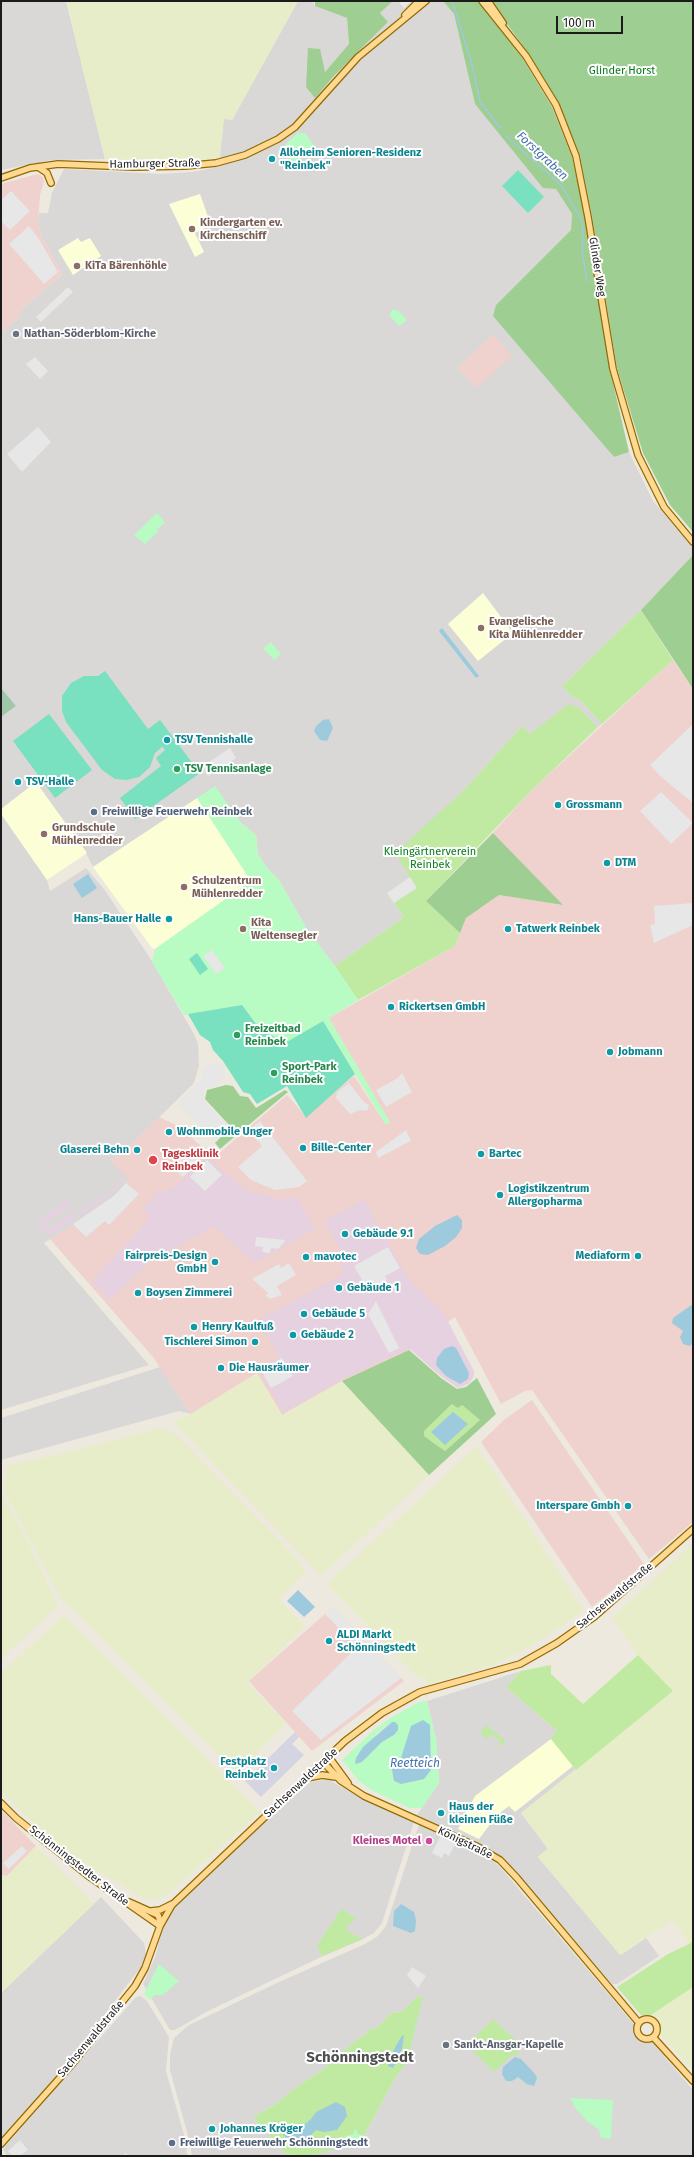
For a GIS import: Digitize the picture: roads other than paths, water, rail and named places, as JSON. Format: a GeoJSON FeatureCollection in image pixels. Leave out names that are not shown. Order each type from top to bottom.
{"type":"FeatureCollection","features":[{"type":"Feature","properties":{"kind":"main road","name":"Hamburger Straße"},"geometry":{"type":"LineString","coordinates":[[401,20],[419,1]]}},
{"type":"Feature","properties":{"kind":"main road","name":"Hamburger Straße"},"geometry":{"type":"LineString","coordinates":[[1,178],[38,167],[75,164],[134,167],[185,166],[216,163],[257,150],[278,139],[301,121],[348,67],[401,20],[426,1]]}},
{"type":"Feature","properties":{"kind":"main road","name":"Glinder Weg"},"geometry":{"type":"LineString","coordinates":[[482,1],[512,37],[556,105],[576,156],[588,216],[613,369],[638,455],[664,507],[693,542]]}},
{"type":"Feature","properties":{"kind":"main road"},"geometry":{"type":"LineString","coordinates":[[488,1],[512,37]]}},
{"type":"Feature","properties":{"kind":"main road"},"geometry":{"type":"LineString","coordinates":[[38,167],[47,173],[51,183]]}},
{"type":"Feature","properties":{"kind":"main road","name":"Sachsenwaldstraße"},"geometry":{"type":"LineString","coordinates":[[1,2144],[73,2063],[135,1986],[143,1972],[160,1925],[174,1902],[323,1762],[363,1727],[406,1698],[457,1680],[520,1664],[557,1643],[594,1617],[693,1529]]}},
{"type":"Feature","properties":{"kind":"main road"},"geometry":{"type":"LineString","coordinates":[[329,1757],[350,1787]]}},
{"type":"Feature","properties":{"kind":"main road","name":"Königstraße"},"geometry":{"type":"LineString","coordinates":[[323,1762],[336,1777],[364,1796],[478,1847],[500,1860],[640,2023]]}},
{"type":"Feature","properties":{"kind":"main road"},"geometry":{"type":"LineString","coordinates":[[307,1778],[322,1775],[336,1777]]}},
{"type":"Feature","properties":{"kind":"main road","name":"Schönningstedter Straße"},"geometry":{"type":"LineString","coordinates":[[1,1803],[16,1818],[87,1875],[160,1925]]}},
{"type":"Feature","properties":{"kind":"main road"},"geometry":{"type":"LineString","coordinates":[[119,1897],[150,1911],[159,1917],[160,1925]]}},
{"type":"Feature","properties":{"kind":"main road"},"geometry":{"type":"LineString","coordinates":[[150,1911],[160,1910],[174,1902]]}},
{"type":"Feature","properties":{"kind":"main road"},"geometry":{"type":"LineString","coordinates":[[645,2020],[654,2022],[656,2028],[653,2037],[648,2039],[639,2036],[637,2028],[640,2023],[645,2020]]}},
{"type":"Feature","properties":{"kind":"main road"},"geometry":{"type":"LineString","coordinates":[[653,2037],[693,2081]]}},
{"type":"Feature","properties":{"kind":"water"},"geometry":{"type":"Polygon","coordinates":[[[442,628],[479,676],[476,678],[439,631],[442,628]]]}},
{"type":"Feature","properties":{"kind":"water"},"geometry":{"type":"Polygon","coordinates":[[[329,719],[333,728],[327,741],[320,740],[314,731],[316,726],[323,720],[329,719]]]}},
{"type":"Feature","properties":{"kind":"water"},"geometry":{"type":"Polygon","coordinates":[[[88,874],[97,888],[82,898],[73,884],[88,874]]]}},
{"type":"Feature","properties":{"kind":"water"},"geometry":{"type":"Polygon","coordinates":[[[457,1215],[462,1220],[462,1228],[456,1237],[445,1246],[428,1255],[420,1254],[416,1248],[419,1239],[435,1226],[457,1215]]]}},
{"type":"Feature","properties":{"kind":"water"},"geometry":{"type":"Polygon","coordinates":[[[693,1304],[693,1342],[690,1346],[683,1344],[680,1337],[683,1331],[672,1323],[673,1318],[693,1304]]]}},
{"type":"Feature","properties":{"kind":"water"},"geometry":{"type":"Polygon","coordinates":[[[452,1346],[456,1348],[469,1373],[468,1379],[460,1384],[446,1376],[436,1365],[437,1358],[444,1349],[452,1346]]]}},
{"type":"Feature","properties":{"kind":"water"},"geometry":{"type":"Polygon","coordinates":[[[453,1412],[468,1424],[445,1445],[431,1432],[453,1412]]]}},
{"type":"Feature","properties":{"kind":"water"},"geometry":{"type":"Polygon","coordinates":[[[298,1590],[315,1607],[304,1617],[287,1601],[298,1590]]]}},
{"type":"Feature","properties":{"kind":"water","name":"Reetteich"},"geometry":{"type":"Polygon","coordinates":[[[423,1720],[430,1725],[431,1770],[424,1779],[401,1784],[394,1781],[391,1764],[401,1758],[411,1726],[423,1720]]]}},
{"type":"Feature","properties":{"kind":"water"},"geometry":{"type":"Polygon","coordinates":[[[392,1722],[395,1722],[398,1725],[398,1730],[394,1735],[382,1742],[362,1762],[355,1764],[356,1758],[363,1747],[392,1722]]]}},
{"type":"Feature","properties":{"kind":"water"},"geometry":{"type":"Polygon","coordinates":[[[401,1904],[414,1912],[416,1920],[415,1931],[411,1933],[393,1926],[394,1911],[401,1904]]]}},
{"type":"Feature","properties":{"kind":"water"},"geometry":{"type":"Polygon","coordinates":[[[404,2035],[402,2049],[393,2068],[388,2066],[390,2057],[401,2037],[404,2035]]]}},
{"type":"Feature","properties":{"kind":"water"},"geometry":{"type":"Polygon","coordinates":[[[515,2057],[521,2059],[535,2074],[537,2078],[534,2086],[527,2084],[518,2077],[512,2081],[506,2081],[502,2074],[503,2067],[515,2057]]]}},
{"type":"Feature","properties":{"kind":"water"},"geometry":{"type":"Polygon","coordinates":[[[336,2102],[345,2107],[347,2116],[337,2130],[324,2132],[316,2130],[305,2141],[296,2143],[290,2141],[283,2135],[286,2130],[291,2132],[298,2130],[311,2119],[316,2112],[336,2102]]]}},
{"type":"Feature","properties":{"kind":"waterway","name":"Forstgraben"},"geometry":{"type":"LineString","coordinates":[[452,1],[470,57],[480,101],[500,128]]}},
{"type":"Feature","properties":{"kind":"waterway","name":"Forstgraben"},"geometry":{"type":"LineString","coordinates":[[506,136],[562,186],[582,221],[582,250],[587,282]]}},
{"type":"Feature","properties":{"kind":"place","name":"Alloheim Senioren-Residenz \"Reinbek\""},"geometry":{"type":"Point","coordinates":[272,159]}},
{"type":"Feature","properties":{"kind":"place","name":"Kindergarten ev. Kirchenschiff"},"geometry":{"type":"Point","coordinates":[192,229]}},
{"type":"Feature","properties":{"kind":"place","name":"KiTa Bärenhöhle"},"geometry":{"type":"Point","coordinates":[77,266]}},
{"type":"Feature","properties":{"kind":"place","name":"Nathan-Söderblom-Kirche"},"geometry":{"type":"Point","coordinates":[16,334]}},
{"type":"Feature","properties":{"kind":"place","name":"Evangelische Kita Mühlenredder"},"geometry":{"type":"Point","coordinates":[481,628]}},
{"type":"Feature","properties":{"kind":"place","name":"TSV Tennishalle"},"geometry":{"type":"Point","coordinates":[167,740]}},
{"type":"Feature","properties":{"kind":"place","name":"TSV Tennisanlage"},"geometry":{"type":"Point","coordinates":[177,769]}},
{"type":"Feature","properties":{"kind":"place","name":"TSV-Halle"},"geometry":{"type":"Point","coordinates":[18,782]}},
{"type":"Feature","properties":{"kind":"place","name":"Grossmann"},"geometry":{"type":"Point","coordinates":[558,805]}},
{"type":"Feature","properties":{"kind":"place","name":"Freiwillige Feuerwehr Reinbek"},"geometry":{"type":"Point","coordinates":[94,812]}},
{"type":"Feature","properties":{"kind":"place","name":"Grundschule Mühlenredder"},"geometry":{"type":"Point","coordinates":[44,834]}},
{"type":"Feature","properties":{"kind":"place","name":"DTM"},"geometry":{"type":"Point","coordinates":[607,863]}},
{"type":"Feature","properties":{"kind":"place","name":"Schulzentrum Mühlenredder"},"geometry":{"type":"Point","coordinates":[184,887]}},
{"type":"Feature","properties":{"kind":"place","name":"Hans-Bauer Halle"},"geometry":{"type":"Point","coordinates":[169,919]}},
{"type":"Feature","properties":{"kind":"place","name":"Kita Weltensegler"},"geometry":{"type":"Point","coordinates":[243,929]}},
{"type":"Feature","properties":{"kind":"place","name":"Tatwerk Reinbek"},"geometry":{"type":"Point","coordinates":[508,929]}},
{"type":"Feature","properties":{"kind":"place","name":"Rickertsen GmbH"},"geometry":{"type":"Point","coordinates":[391,1007]}},
{"type":"Feature","properties":{"kind":"place","name":"Freizeitbad Reinbek"},"geometry":{"type":"Point","coordinates":[237,1035]}},
{"type":"Feature","properties":{"kind":"place","name":"Jobmann"},"geometry":{"type":"Point","coordinates":[610,1052]}},
{"type":"Feature","properties":{"kind":"place","name":"Sport-Park Reinbek"},"geometry":{"type":"Point","coordinates":[274,1073]}},
{"type":"Feature","properties":{"kind":"place","name":"Wohnmobile Unger"},"geometry":{"type":"Point","coordinates":[169,1132]}},
{"type":"Feature","properties":{"kind":"place","name":"Bille-Center"},"geometry":{"type":"Point","coordinates":[303,1148]}},
{"type":"Feature","properties":{"kind":"place","name":"Glaserei Behn"},"geometry":{"type":"Point","coordinates":[137,1150]}},
{"type":"Feature","properties":{"kind":"place","name":"Bartec"},"geometry":{"type":"Point","coordinates":[481,1154]}},
{"type":"Feature","properties":{"kind":"place","name":"Tagesklinik Reinbek"},"geometry":{"type":"Point","coordinates":[153,1160]}},
{"type":"Feature","properties":{"kind":"place","name":"Logistikzentrum Allergopharma"},"geometry":{"type":"Point","coordinates":[500,1195]}},
{"type":"Feature","properties":{"kind":"place","name":"Gebäude 9.1"},"geometry":{"type":"Point","coordinates":[345,1234]}},
{"type":"Feature","properties":{"kind":"place","name":"Mediaform"},"geometry":{"type":"Point","coordinates":[638,1256]}},
{"type":"Feature","properties":{"kind":"place","name":"mavotec"},"geometry":{"type":"Point","coordinates":[306,1257]}},
{"type":"Feature","properties":{"kind":"place","name":"Fairpreis-Design GmbH"},"geometry":{"type":"Point","coordinates":[215,1262]}},
{"type":"Feature","properties":{"kind":"place","name":"Gebäude 1"},"geometry":{"type":"Point","coordinates":[339,1288]}},
{"type":"Feature","properties":{"kind":"place","name":"Boysen Zimmerei"},"geometry":{"type":"Point","coordinates":[138,1293]}},
{"type":"Feature","properties":{"kind":"place","name":"Gebäude 5"},"geometry":{"type":"Point","coordinates":[304,1314]}},
{"type":"Feature","properties":{"kind":"place","name":"Henry Kaulfuß"},"geometry":{"type":"Point","coordinates":[194,1327]}},
{"type":"Feature","properties":{"kind":"place","name":"Gebäude 2"},"geometry":{"type":"Point","coordinates":[293,1335]}},
{"type":"Feature","properties":{"kind":"place","name":"Tischlerei Simon"},"geometry":{"type":"Point","coordinates":[255,1342]}},
{"type":"Feature","properties":{"kind":"place","name":"Die Hausräumer"},"geometry":{"type":"Point","coordinates":[221,1368]}},
{"type":"Feature","properties":{"kind":"place","name":"Interspare Gmbh"},"geometry":{"type":"Point","coordinates":[628,1506]}},
{"type":"Feature","properties":{"kind":"place","name":"ALDI Markt Schönningstedt"},"geometry":{"type":"Point","coordinates":[329,1641]}},
{"type":"Feature","properties":{"kind":"place","name":"Festplatz Reinbek"},"geometry":{"type":"Point","coordinates":[274,1768]}},
{"type":"Feature","properties":{"kind":"place","name":"Haus der kleinen Füße"},"geometry":{"type":"Point","coordinates":[441,1813]}},
{"type":"Feature","properties":{"kind":"place","name":"Kleines Motel"},"geometry":{"type":"Point","coordinates":[429,1841]}},
{"type":"Feature","properties":{"kind":"place","name":"Sankt-Ansgar-Kapelle"},"geometry":{"type":"Point","coordinates":[446,2045]}},
{"type":"Feature","properties":{"kind":"place","name":"Johannes Kröger"},"geometry":{"type":"Point","coordinates":[212,2129]}},
{"type":"Feature","properties":{"kind":"place","name":"Freiwillige Feuerwehr Schönningstedt"},"geometry":{"type":"Point","coordinates":[172,2143]}},
{"type":"Feature","properties":{"kind":"district","name":"Schönningstedt"},"geometry":{"type":"Point","coordinates":[360,2058]}},
{"type":"Feature","properties":{"kind":"park label","name":"Glinder Horst"},"geometry":{"type":"Point","coordinates":[622,71]}},
{"type":"Feature","properties":{"kind":"park label","name":"Kleingärtnerverein Reinbek"},"geometry":{"type":"Point","coordinates":[430,858]}}]}
